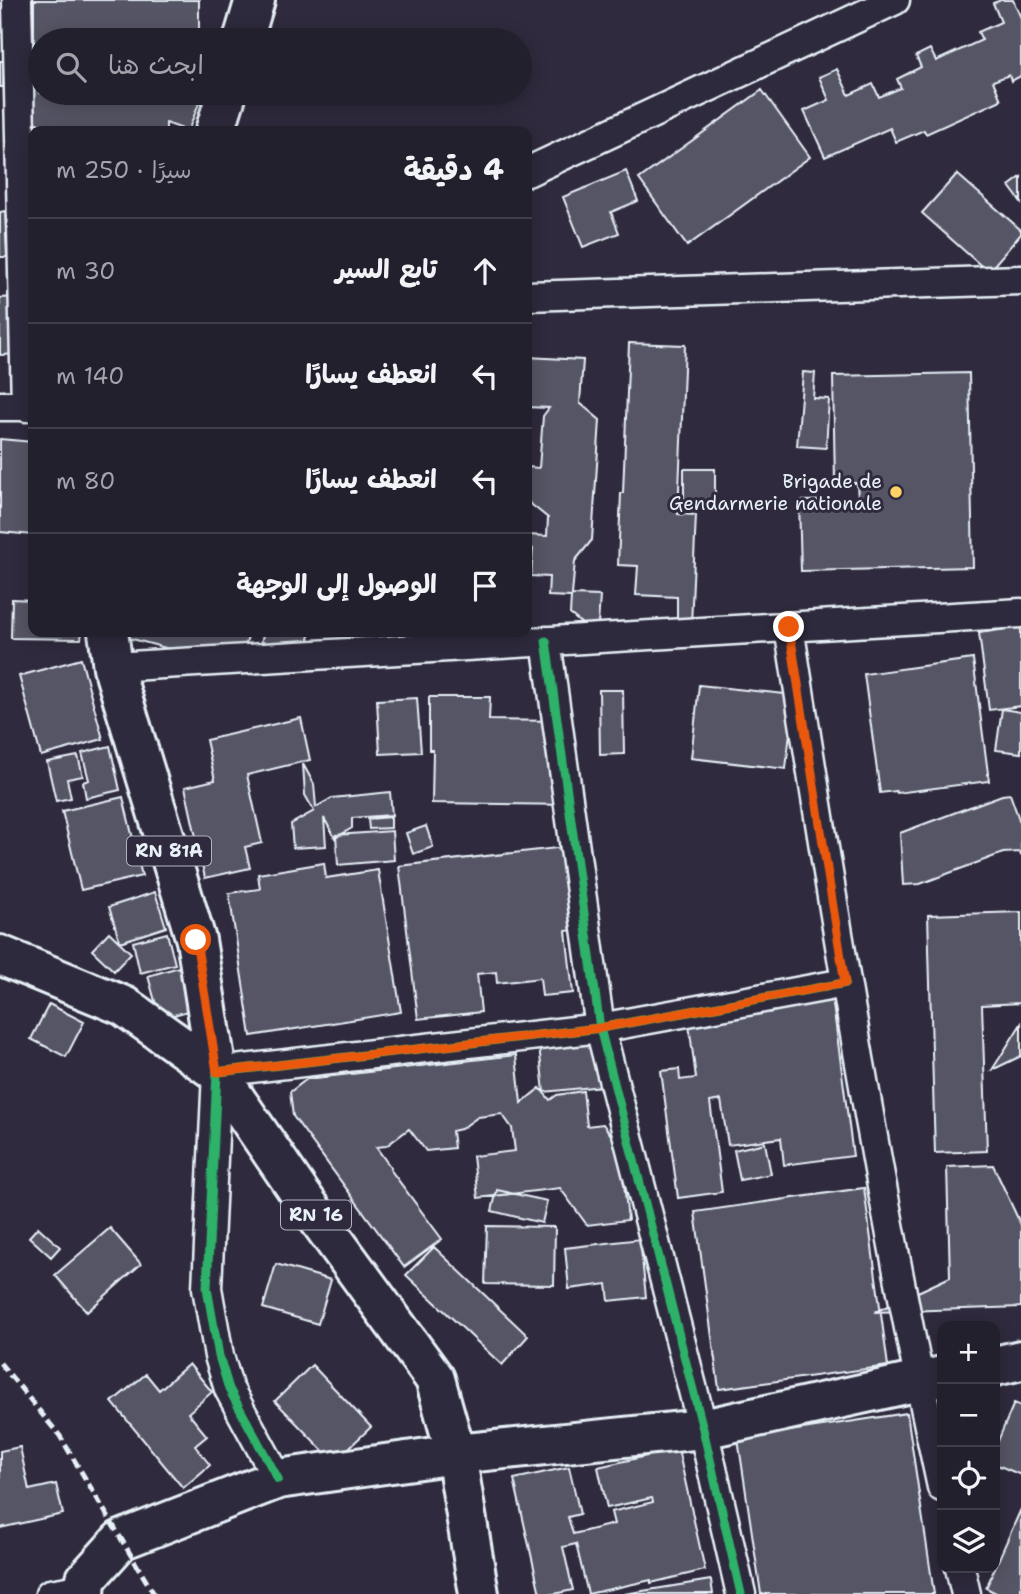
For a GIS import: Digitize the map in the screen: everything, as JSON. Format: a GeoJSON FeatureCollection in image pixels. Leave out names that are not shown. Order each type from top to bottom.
{"type":"FeatureCollection","features":[{"type":"Feature","properties":{"kind":"main road"},"geometry":{"type":"LineString","coordinates":[[247,28],[255,0]]}},
{"type":"Feature","properties":{"kind":"main road"},"geometry":{"type":"LineString","coordinates":[[217,126],[223,105]]}},
{"type":"Feature","properties":{"kind":"main road","name":"RN 81A"},"geometry":{"type":"LineString","coordinates":[[110,650],[196,940],[217,1072]]}},
{"type":"Feature","properties":{"kind":"main road","name":"RN 16"},"geometry":{"type":"LineString","coordinates":[[0,955],[124,1006],[217,1072],[301,1195],[435,1379],[456,1454],[479,1594]]}},
{"type":"Feature","properties":{"kind":"main road"},"geometry":{"type":"LineString","coordinates":[[1000,1365],[1021,1360]]}},
{"type":"Feature","properties":{"kind":"main road"},"geometry":{"type":"LineString","coordinates":[[73,1592],[121,1540],[278,1479],[456,1454],[703,1429],[930,1378]]}},
{"type":"Feature","properties":{"kind":"street"},"geometry":{"type":"LineString","coordinates":[[17,0],[20,406]]}},
{"type":"Feature","properties":{"kind":"street"},"geometry":{"type":"LineString","coordinates":[[532,170],[895,0]]}},
{"type":"Feature","properties":{"kind":"street"},"geometry":{"type":"LineString","coordinates":[[532,296],[1021,280]]}},
{"type":"Feature","properties":{"kind":"street"},"geometry":{"type":"LineString","coordinates":[[110,650],[546,641],[1021,612]]}},
{"type":"Feature","properties":{"kind":"street"},"geometry":{"type":"LineString","coordinates":[[789,627],[845,983],[930,1378],[938,1447]]}},
{"type":"Feature","properties":{"kind":"street"},"geometry":{"type":"LineString","coordinates":[[546,641],[600,1028],[703,1429],[741,1594]]}},
{"type":"Feature","properties":{"kind":"street"},"geometry":{"type":"LineString","coordinates":[[278,1479],[229,1389],[219,1356],[207,1288],[217,1072],[600,1028],[845,983]]}},
{"type":"Feature","properties":{"kind":"street"},"geometry":{"type":"LineString","coordinates":[[961,1573],[966,1594]]}},
{"type":"Feature","properties":{"kind":"building"},"geometry":{"type":"Polygon","coordinates":[[[34,0],[199,0],[199,28],[34,28],[34,0]]]}},
{"type":"Feature","properties":{"kind":"building"},"geometry":{"type":"Polygon","coordinates":[[[1013,0],[1021,18],[1021,76],[1011,81],[1009,75],[993,81],[1001,100],[926,134],[924,130],[896,142],[890,128],[825,157],[804,111],[829,100],[819,77],[837,69],[849,95],[873,84],[879,97],[901,88],[897,79],[921,67],[916,56],[930,49],[936,61],[982,40],[978,32],[1001,22],[993,3],[1013,0]]]}},
{"type":"Feature","properties":{"kind":"building"},"geometry":{"type":"Polygon","coordinates":[[[0,61],[4,61],[3,87],[0,87],[0,61]]]}},
{"type":"Feature","properties":{"kind":"building"},"geometry":{"type":"Polygon","coordinates":[[[762,90],[810,157],[687,246],[639,179],[762,90]]]}},
{"type":"Feature","properties":{"kind":"building"},"geometry":{"type":"Polygon","coordinates":[[[34,105],[198,105],[190,126],[166,123],[166,126],[44,126],[34,122],[34,105]]]}},
{"type":"Feature","properties":{"kind":"building"},"geometry":{"type":"Polygon","coordinates":[[[626,171],[638,201],[611,212],[619,233],[583,247],[563,197],[626,171]]]}},
{"type":"Feature","properties":{"kind":"building"},"geometry":{"type":"Polygon","coordinates":[[[957,174],[1021,230],[1021,234],[988,272],[922,213],[957,174]]]}},
{"type":"Feature","properties":{"kind":"building"},"geometry":{"type":"Polygon","coordinates":[[[1021,177],[1021,202],[1009,186],[1021,177]]]}},
{"type":"Feature","properties":{"kind":"building"},"geometry":{"type":"Polygon","coordinates":[[[5,211],[7,257],[0,257],[0,212],[5,211]]]}},
{"type":"Feature","properties":{"kind":"building"},"geometry":{"type":"Polygon","coordinates":[[[15,297],[18,354],[0,355],[0,298],[15,297]]]}},
{"type":"Feature","properties":{"kind":"building"},"geometry":{"type":"Polygon","coordinates":[[[629,343],[685,345],[678,514],[696,515],[691,625],[677,624],[677,597],[636,595],[638,566],[618,565],[629,343]]]}},
{"type":"Feature","properties":{"kind":"building"},"geometry":{"type":"Polygon","coordinates":[[[532,357],[583,360],[580,403],[600,420],[592,540],[575,561],[572,595],[600,596],[598,625],[582,624],[570,614],[571,597],[548,596],[549,577],[532,576],[532,535],[547,536],[548,518],[532,505],[532,467],[539,468],[543,416],[549,408],[532,407],[532,357]]]}},
{"type":"Feature","properties":{"kind":"building"},"geometry":{"type":"Polygon","coordinates":[[[803,372],[815,373],[813,398],[829,399],[826,448],[797,446],[803,372]]]}},
{"type":"Feature","properties":{"kind":"building"},"geometry":{"type":"Polygon","coordinates":[[[969,373],[973,567],[801,571],[799,501],[858,500],[857,483],[835,483],[833,376],[969,373]]]}},
{"type":"Feature","properties":{"kind":"building"},"geometry":{"type":"Polygon","coordinates":[[[0,439],[28,442],[28,535],[0,532],[0,439]]]}},
{"type":"Feature","properties":{"kind":"building"},"geometry":{"type":"Polygon","coordinates":[[[684,469],[715,469],[715,503],[684,503],[684,469]]]}},
{"type":"Feature","properties":{"kind":"building"},"geometry":{"type":"Polygon","coordinates":[[[12,599],[28,600],[28,637],[81,637],[81,639],[11,638],[12,599]]]}},
{"type":"Feature","properties":{"kind":"building"},"geometry":{"type":"Polygon","coordinates":[[[1021,627],[1021,706],[989,710],[979,633],[1021,627]]]}},
{"type":"Feature","properties":{"kind":"building"},"geometry":{"type":"Polygon","coordinates":[[[125,637],[248,637],[240,668],[125,637]]]}},
{"type":"Feature","properties":{"kind":"building"},"geometry":{"type":"Polygon","coordinates":[[[262,637],[310,637],[305,653],[261,642],[262,637]]]}},
{"type":"Feature","properties":{"kind":"building"},"geometry":{"type":"Polygon","coordinates":[[[81,659],[103,739],[41,756],[19,676],[81,659]]]}},
{"type":"Feature","properties":{"kind":"building"},"geometry":{"type":"Polygon","coordinates":[[[973,659],[989,781],[880,793],[864,674],[973,659]]]}},
{"type":"Feature","properties":{"kind":"building"},"geometry":{"type":"Polygon","coordinates":[[[699,685],[794,695],[786,769],[691,758],[699,685]]]}},
{"type":"Feature","properties":{"kind":"building"},"geometry":{"type":"Polygon","coordinates":[[[599,690],[623,690],[624,754],[600,755],[599,690]]]}},
{"type":"Feature","properties":{"kind":"building"},"geometry":{"type":"Polygon","coordinates":[[[429,697],[490,697],[489,720],[563,721],[573,805],[432,803],[433,750],[429,750],[429,697]]]}},
{"type":"Feature","properties":{"kind":"building"},"geometry":{"type":"Polygon","coordinates":[[[417,698],[421,752],[380,754],[377,700],[417,698]]]}},
{"type":"Feature","properties":{"kind":"building"},"geometry":{"type":"Polygon","coordinates":[[[1002,709],[1021,712],[1021,753],[996,750],[1002,709]]]}},
{"type":"Feature","properties":{"kind":"building"},"geometry":{"type":"Polygon","coordinates":[[[301,718],[310,760],[247,775],[262,843],[245,847],[250,868],[205,878],[185,787],[215,780],[206,740],[301,718]]]}},
{"type":"Feature","properties":{"kind":"building"},"geometry":{"type":"Polygon","coordinates":[[[110,746],[120,790],[86,798],[83,782],[89,780],[82,753],[110,746]]]}},
{"type":"Feature","properties":{"kind":"building"},"geometry":{"type":"Polygon","coordinates":[[[78,756],[83,776],[67,779],[71,798],[56,801],[47,762],[78,756]]]}},
{"type":"Feature","properties":{"kind":"building"},"geometry":{"type":"Polygon","coordinates":[[[303,764],[314,784],[316,807],[332,798],[390,792],[392,815],[352,818],[352,828],[335,838],[324,818],[326,846],[293,848],[291,824],[314,811],[305,795],[303,764]]]}},
{"type":"Feature","properties":{"kind":"building"},"geometry":{"type":"Polygon","coordinates":[[[1010,794],[1021,825],[1021,856],[1020,852],[1003,853],[920,884],[903,885],[900,833],[1010,794]]]}},
{"type":"Feature","properties":{"kind":"building"},"geometry":{"type":"Polygon","coordinates":[[[123,797],[142,876],[81,890],[62,811],[123,797]]]}},
{"type":"Feature","properties":{"kind":"building"},"geometry":{"type":"Polygon","coordinates":[[[391,817],[391,828],[369,829],[368,819],[391,817]]]}},
{"type":"Feature","properties":{"kind":"building"},"geometry":{"type":"Polygon","coordinates":[[[426,826],[433,847],[413,854],[406,833],[426,826]]]}},
{"type":"Feature","properties":{"kind":"building"},"geometry":{"type":"Polygon","coordinates":[[[392,831],[394,860],[338,865],[336,835],[392,831]]]}},
{"type":"Feature","properties":{"kind":"building"},"geometry":{"type":"Polygon","coordinates":[[[565,847],[574,930],[566,931],[573,993],[542,996],[540,978],[497,983],[496,972],[477,974],[481,1012],[418,1019],[399,866],[565,847]]]}},
{"type":"Feature","properties":{"kind":"building"},"geometry":{"type":"Polygon","coordinates":[[[324,863],[326,878],[378,870],[401,1012],[251,1036],[229,893],[260,889],[258,874],[324,863]]]}},
{"type":"Feature","properties":{"kind":"building"},"geometry":{"type":"Polygon","coordinates":[[[155,892],[166,927],[120,942],[109,907],[155,892]]]}},
{"type":"Feature","properties":{"kind":"building"},"geometry":{"type":"Polygon","coordinates":[[[1021,912],[1021,1003],[982,1005],[987,1151],[935,1153],[928,915],[1021,912]]]}},
{"type":"Feature","properties":{"kind":"building"},"geometry":{"type":"Polygon","coordinates":[[[109,932],[131,953],[114,971],[92,950],[109,932]]]}},
{"type":"Feature","properties":{"kind":"building"},"geometry":{"type":"Polygon","coordinates":[[[167,933],[175,964],[140,973],[133,942],[167,933]]]}},
{"type":"Feature","properties":{"kind":"building"},"geometry":{"type":"Polygon","coordinates":[[[179,967],[191,1010],[160,1019],[148,976],[179,967]]]}},
{"type":"Feature","properties":{"kind":"building"},"geometry":{"type":"Polygon","coordinates":[[[831,989],[853,1156],[784,1165],[781,1138],[728,1145],[721,1100],[710,1102],[722,1192],[678,1198],[661,1071],[679,1069],[680,1080],[696,1078],[687,1009],[831,989]]]}},
{"type":"Feature","properties":{"kind":"building"},"geometry":{"type":"Polygon","coordinates":[[[49,1004],[84,1022],[66,1057],[31,1039],[49,1004]]]}},
{"type":"Feature","properties":{"kind":"building"},"geometry":{"type":"Polygon","coordinates":[[[1021,1024],[1021,1056],[992,1070],[1021,1024]]]}},
{"type":"Feature","properties":{"kind":"building"},"geometry":{"type":"Polygon","coordinates":[[[606,1029],[612,1085],[544,1092],[538,1036],[606,1029]]]}},
{"type":"Feature","properties":{"kind":"building"},"geometry":{"type":"Polygon","coordinates":[[[516,1055],[521,1103],[540,1088],[550,1100],[557,1095],[583,1091],[587,1126],[603,1124],[620,1148],[628,1220],[587,1225],[560,1188],[478,1198],[473,1156],[515,1151],[512,1128],[502,1114],[478,1117],[461,1129],[452,1131],[454,1148],[426,1151],[409,1129],[386,1146],[376,1147],[442,1239],[404,1267],[293,1116],[290,1092],[307,1079],[516,1055]]]}},
{"type":"Feature","properties":{"kind":"building"},"geometry":{"type":"Polygon","coordinates":[[[765,1143],[771,1174],[740,1180],[734,1150],[765,1143]]]}},
{"type":"Feature","properties":{"kind":"building"},"geometry":{"type":"Polygon","coordinates":[[[993,1165],[1021,1225],[1021,1307],[875,1312],[950,1277],[947,1167],[993,1165]]]}},
{"type":"Feature","properties":{"kind":"building"},"geometry":{"type":"Polygon","coordinates":[[[864,1188],[888,1366],[719,1389],[695,1212],[864,1188]]]}},
{"type":"Feature","properties":{"kind":"building"},"geometry":{"type":"Polygon","coordinates":[[[497,1190],[547,1201],[542,1223],[492,1211],[497,1190]]]}},
{"type":"Feature","properties":{"kind":"building"},"geometry":{"type":"Polygon","coordinates":[[[487,1226],[555,1227],[554,1285],[485,1284],[487,1226]]]}},
{"type":"Feature","properties":{"kind":"building"},"geometry":{"type":"Polygon","coordinates":[[[38,1227],[60,1247],[51,1257],[29,1237],[38,1227]]]}},
{"type":"Feature","properties":{"kind":"building"},"geometry":{"type":"Polygon","coordinates":[[[110,1228],[141,1264],[87,1312],[55,1275],[110,1228]]]}},
{"type":"Feature","properties":{"kind":"building"},"geometry":{"type":"Polygon","coordinates":[[[640,1239],[646,1297],[609,1301],[607,1284],[569,1289],[565,1248],[640,1239]]]}},
{"type":"Feature","properties":{"kind":"building"},"geometry":{"type":"Polygon","coordinates":[[[434,1247],[528,1336],[502,1365],[406,1275],[434,1247]]]}},
{"type":"Feature","properties":{"kind":"building"},"geometry":{"type":"Polygon","coordinates":[[[276,1264],[331,1280],[318,1324],[263,1308],[276,1264]]]}},
{"type":"Feature","properties":{"kind":"building"},"geometry":{"type":"Polygon","coordinates":[[[189,1364],[212,1392],[188,1413],[207,1436],[195,1446],[210,1465],[183,1488],[112,1402],[146,1374],[159,1390],[189,1364]]]}},
{"type":"Feature","properties":{"kind":"building"},"geometry":{"type":"Polygon","coordinates":[[[312,1365],[371,1427],[334,1462],[275,1401],[312,1365]]]}},
{"type":"Feature","properties":{"kind":"building"},"geometry":{"type":"Polygon","coordinates":[[[1014,1403],[1021,1406],[1021,1475],[1000,1466],[1000,1436],[1014,1403]]]}},
{"type":"Feature","properties":{"kind":"building"},"geometry":{"type":"Polygon","coordinates":[[[907,1413],[934,1594],[761,1594],[738,1439],[907,1413]]]}},
{"type":"Feature","properties":{"kind":"building"},"geometry":{"type":"Polygon","coordinates":[[[20,1447],[29,1490],[56,1484],[63,1514],[0,1528],[0,1451],[20,1447]]]}},
{"type":"Feature","properties":{"kind":"building"},"geometry":{"type":"Polygon","coordinates":[[[678,1449],[705,1570],[588,1594],[576,1544],[563,1547],[573,1590],[540,1594],[514,1479],[569,1467],[580,1514],[568,1517],[573,1534],[614,1524],[611,1512],[653,1502],[652,1498],[607,1508],[598,1467],[678,1449]]]}},
{"type":"Feature","properties":{"kind":"building"},"geometry":{"type":"Polygon","coordinates":[[[1021,1509],[1021,1594],[998,1594],[986,1588],[993,1573],[1000,1573],[1000,1556],[1021,1509]]]}},
{"type":"Feature","properties":{"kind":"building"},"geometry":{"type":"Polygon","coordinates":[[[711,1580],[713,1594],[624,1594],[711,1580]]]}},
{"type":"Feature","properties":{"kind":"railway"},"geometry":{"type":"LineString","coordinates":[[0,1363],[60,1436],[154,1594]]}},
{"type":"Feature","properties":{"kind":"cycle path"},"geometry":{"type":"LineString","coordinates":[[546,641],[600,1028],[703,1429],[741,1594]]}},
{"type":"Feature","properties":{"kind":"cycle path"},"geometry":{"type":"LineString","coordinates":[[278,1479],[229,1389],[219,1356],[207,1288],[217,1072],[600,1028],[845,983]]}},
{"type":"Feature","properties":{"kind":"place","name":"Brigade de Gendarmerie nationale"},"geometry":{"type":"Point","coordinates":[896,492]}},
{"type":"Feature","properties":{"kind":"route"},"geometry":{"type":"LineString","coordinates":[[196,940],[217,1072],[600,1028],[845,983],[789,627]]}}]}
